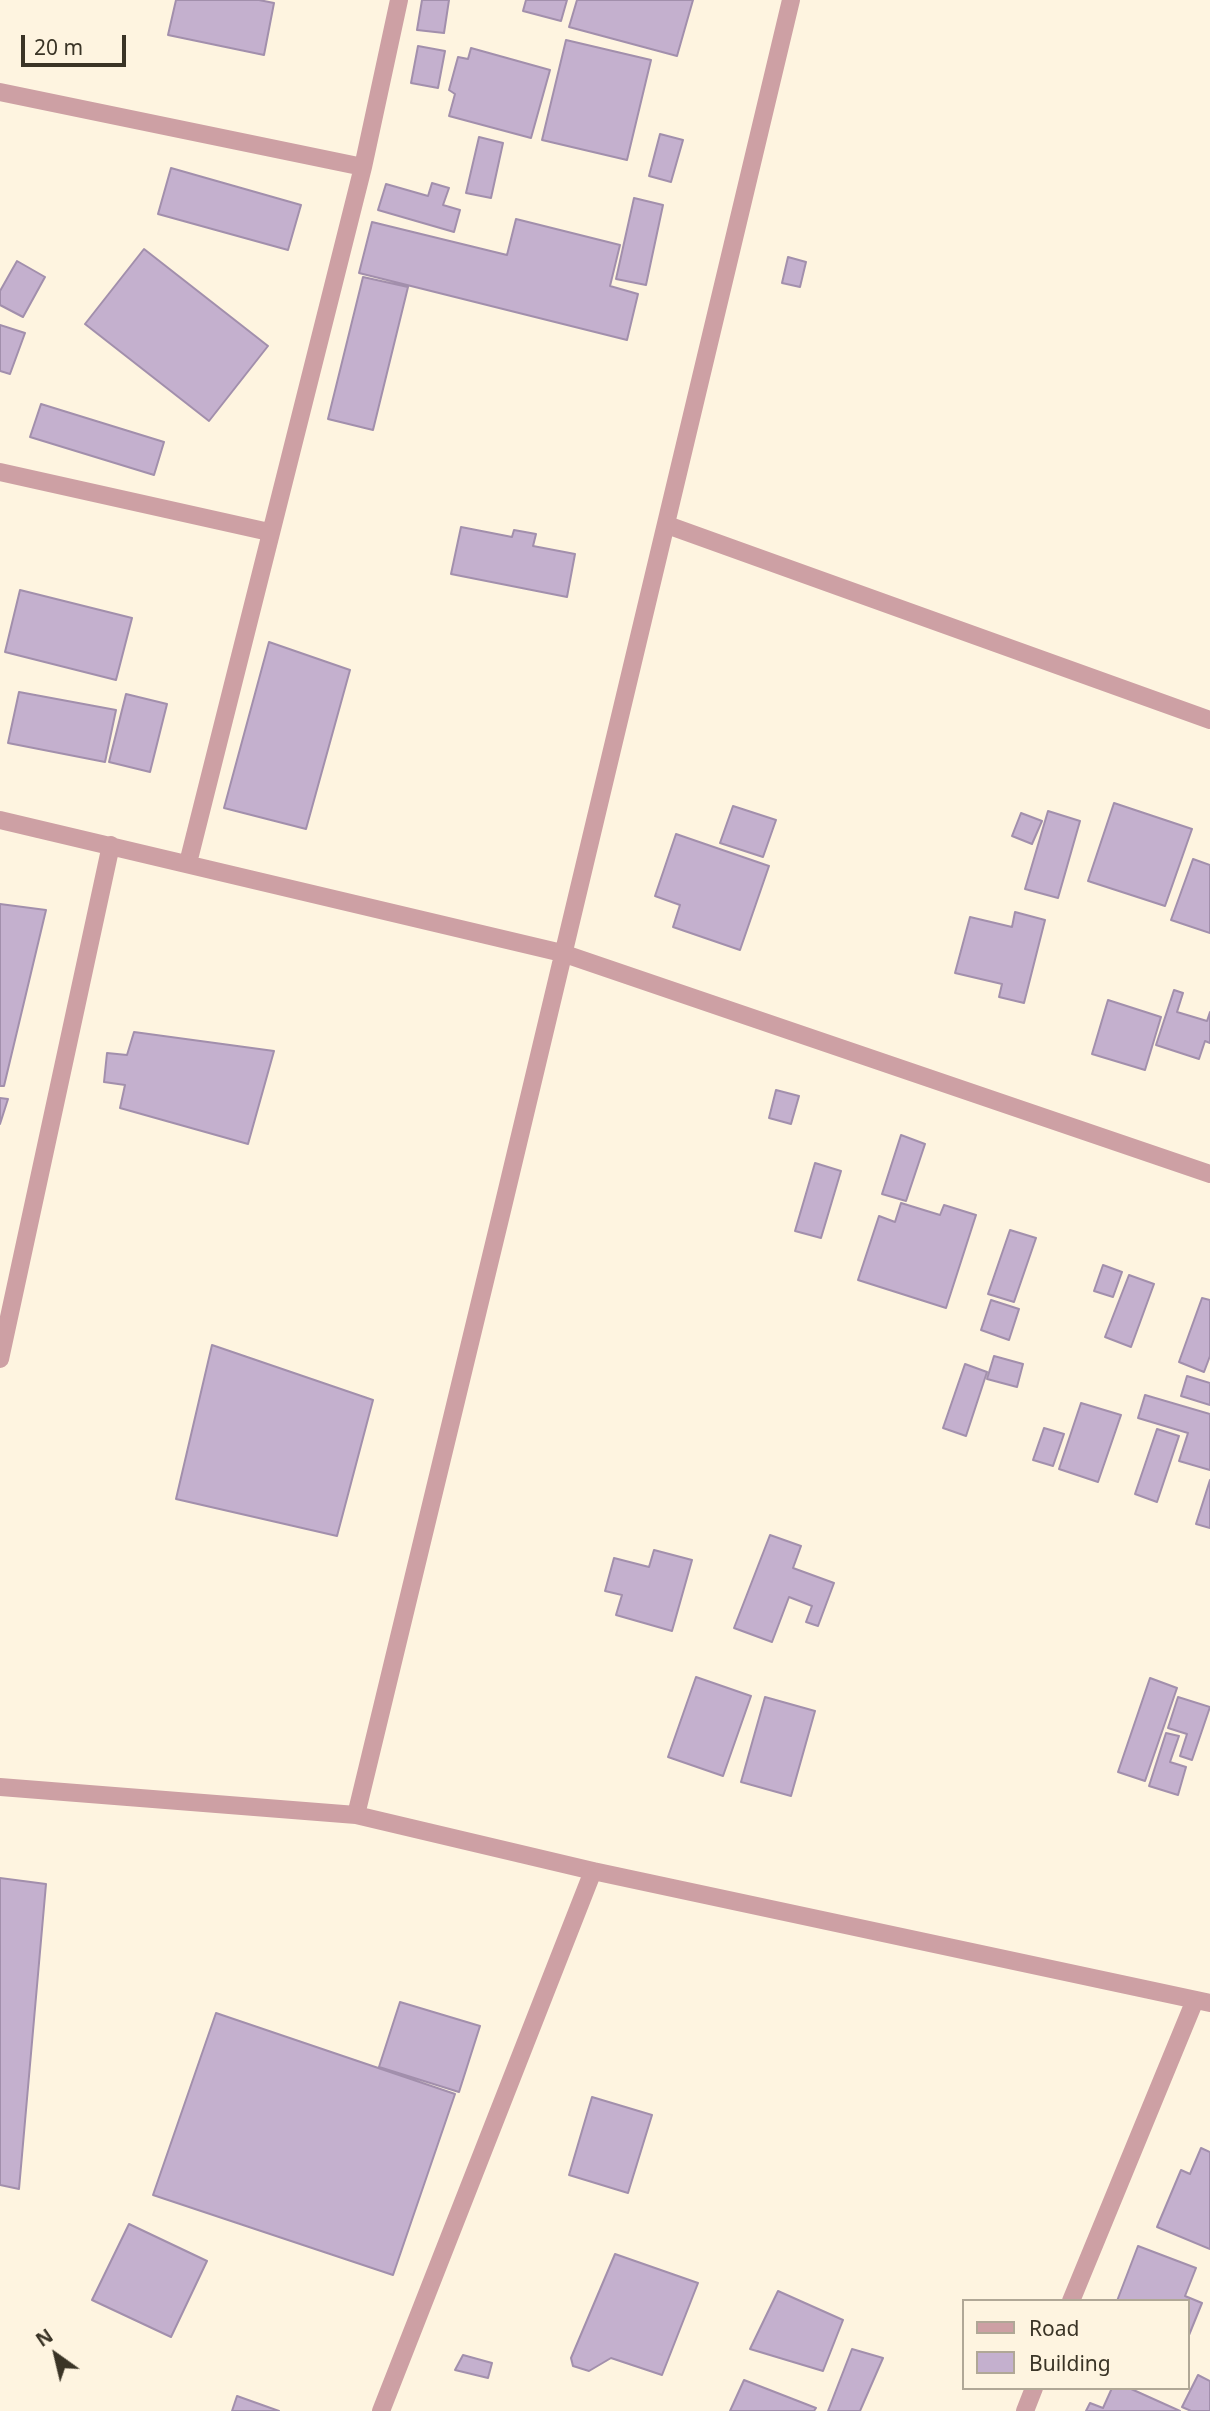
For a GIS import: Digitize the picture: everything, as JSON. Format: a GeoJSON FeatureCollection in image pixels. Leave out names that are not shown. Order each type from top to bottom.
{"type":"FeatureCollection","features":[{"type":"Feature","properties":{"kind":"street"},"geometry":{"type":"LineString","coordinates":[[188,863],[269,532],[363,167],[399,0]]}},
{"type":"Feature","properties":{"kind":"street"},"geometry":{"type":"LineString","coordinates":[[356,1815],[562,953],[670,526],[791,0]]}},
{"type":"Feature","properties":{"kind":"street"},"geometry":{"type":"LineString","coordinates":[[0,92],[363,167]]}},
{"type":"Feature","properties":{"kind":"street"},"geometry":{"type":"LineString","coordinates":[[0,472],[269,532]]}},
{"type":"Feature","properties":{"kind":"street"},"geometry":{"type":"LineString","coordinates":[[670,526],[1210,720]]}},
{"type":"Feature","properties":{"kind":"street"},"geometry":{"type":"LineString","coordinates":[[0,820],[562,953],[1210,1174]]}},
{"type":"Feature","properties":{"kind":"street"},"geometry":{"type":"LineString","coordinates":[[0,1359],[111,845]]}},
{"type":"Feature","properties":{"kind":"street"},"geometry":{"type":"LineString","coordinates":[[0,1787],[356,1815],[593,1871],[1203,2001],[1071,2299]]}},
{"type":"Feature","properties":{"kind":"street"},"geometry":{"type":"LineString","coordinates":[[381,2411],[593,1871]]}},
{"type":"Feature","properties":{"kind":"street"},"geometry":{"type":"LineString","coordinates":[[1025,2411],[1033,2390]]}},
{"type":"Feature","properties":{"kind":"building"},"geometry":{"type":"Polygon","coordinates":[[[176,0],[259,0],[274,3],[264,55],[168,35],[176,0]]]}},
{"type":"Feature","properties":{"kind":"building"},"geometry":{"type":"Polygon","coordinates":[[[422,0],[449,0],[444,33],[417,30],[422,0]]]}},
{"type":"Feature","properties":{"kind":"building"},"geometry":{"type":"Polygon","coordinates":[[[526,0],[567,0],[561,21],[523,11],[526,0]]]}},
{"type":"Feature","properties":{"kind":"building"},"geometry":{"type":"Polygon","coordinates":[[[577,0],[693,0],[677,56],[569,27],[577,0]]]}},
{"type":"Feature","properties":{"kind":"building"},"geometry":{"type":"Polygon","coordinates":[[[566,40],[651,60],[627,160],[542,140],[566,40]]]}},
{"type":"Feature","properties":{"kind":"building"},"geometry":{"type":"Polygon","coordinates":[[[418,46],[445,51],[438,88],[411,83],[418,46]]]}},
{"type":"Feature","properties":{"kind":"building"},"geometry":{"type":"Polygon","coordinates":[[[471,48],[550,70],[531,138],[449,116],[455,94],[449,90],[458,57],[468,59],[471,48]]]}},
{"type":"Feature","properties":{"kind":"building"},"geometry":{"type":"Polygon","coordinates":[[[660,134],[683,140],[671,182],[649,176],[660,134]]]}},
{"type":"Feature","properties":{"kind":"building"},"geometry":{"type":"Polygon","coordinates":[[[479,137],[503,143],[491,198],[466,193],[479,137]]]}},
{"type":"Feature","properties":{"kind":"building"},"geometry":{"type":"Polygon","coordinates":[[[171,168],[301,205],[288,250],[158,214],[171,168]]]}},
{"type":"Feature","properties":{"kind":"building"},"geometry":{"type":"Polygon","coordinates":[[[432,183],[449,188],[443,205],[460,210],[454,232],[378,210],[386,184],[428,196],[432,183]]]}},
{"type":"Feature","properties":{"kind":"building"},"geometry":{"type":"Polygon","coordinates":[[[634,198],[663,205],[646,285],[616,279],[634,198]]]}},
{"type":"Feature","properties":{"kind":"building"},"geometry":{"type":"Polygon","coordinates":[[[516,219],[620,245],[610,286],[638,294],[627,340],[359,273],[372,222],[507,255],[516,219]]]}},
{"type":"Feature","properties":{"kind":"building"},"geometry":{"type":"Polygon","coordinates":[[[144,249],[268,346],[209,421],[85,324],[144,249]]]}},
{"type":"Feature","properties":{"kind":"building"},"geometry":{"type":"Polygon","coordinates":[[[788,257],[806,262],[800,287],[782,283],[788,257]]]}},
{"type":"Feature","properties":{"kind":"building"},"geometry":{"type":"Polygon","coordinates":[[[17,261],[45,277],[23,317],[0,305],[0,291],[17,261]]]}},
{"type":"Feature","properties":{"kind":"building"},"geometry":{"type":"Polygon","coordinates":[[[363,277],[408,287],[373,430],[328,419],[363,277]]]}},
{"type":"Feature","properties":{"kind":"building"},"geometry":{"type":"Polygon","coordinates":[[[0,325],[25,333],[10,374],[0,371],[0,325]]]}},
{"type":"Feature","properties":{"kind":"building"},"geometry":{"type":"Polygon","coordinates":[[[41,404],[164,442],[154,475],[30,437],[41,404]]]}},
{"type":"Feature","properties":{"kind":"building"},"geometry":{"type":"Polygon","coordinates":[[[461,527],[512,537],[514,530],[536,534],[533,546],[575,554],[567,597],[451,574],[461,527]]]}},
{"type":"Feature","properties":{"kind":"building"},"geometry":{"type":"Polygon","coordinates":[[[20,590],[132,618],[116,680],[5,652],[20,590]]]}},
{"type":"Feature","properties":{"kind":"building"},"geometry":{"type":"Polygon","coordinates":[[[269,642],[350,670],[306,829],[224,808],[269,642]]]}},
{"type":"Feature","properties":{"kind":"building"},"geometry":{"type":"Polygon","coordinates":[[[19,692],[116,710],[105,762],[8,743],[19,692]]]}},
{"type":"Feature","properties":{"kind":"building"},"geometry":{"type":"Polygon","coordinates":[[[126,694],[167,704],[150,772],[109,762],[126,694]]]}},
{"type":"Feature","properties":{"kind":"building"},"geometry":{"type":"Polygon","coordinates":[[[1114,803],[1192,829],[1165,906],[1088,881],[1114,803]]]}},
{"type":"Feature","properties":{"kind":"building"},"geometry":{"type":"Polygon","coordinates":[[[733,806],[776,820],[763,857],[720,843],[733,806]]]}},
{"type":"Feature","properties":{"kind":"building"},"geometry":{"type":"Polygon","coordinates":[[[1048,811],[1080,821],[1058,898],[1025,889],[1048,811]]]}},
{"type":"Feature","properties":{"kind":"building"},"geometry":{"type":"Polygon","coordinates":[[[1021,813],[1042,821],[1032,844],[1012,836],[1021,813]]]}},
{"type":"Feature","properties":{"kind":"building"},"geometry":{"type":"Polygon","coordinates":[[[676,834],[769,866],[740,950],[673,927],[680,905],[655,896],[676,834]]]}},
{"type":"Feature","properties":{"kind":"building"},"geometry":{"type":"Polygon","coordinates":[[[1193,859],[1210,865],[1210,933],[1171,920],[1193,859]]]}},
{"type":"Feature","properties":{"kind":"building"},"geometry":{"type":"Polygon","coordinates":[[[0,904],[46,910],[4,1086],[0,1086],[0,904]]]}},
{"type":"Feature","properties":{"kind":"building"},"geometry":{"type":"Polygon","coordinates":[[[1015,912],[1045,920],[1024,1003],[999,997],[1002,984],[955,973],[970,917],[1012,927],[1015,912]]]}},
{"type":"Feature","properties":{"kind":"building"},"geometry":{"type":"Polygon","coordinates":[[[1174,990],[1183,993],[1177,1012],[1207,1021],[1210,1012],[1210,1043],[1205,1041],[1199,1059],[1156,1045],[1174,990]]]}},
{"type":"Feature","properties":{"kind":"building"},"geometry":{"type":"Polygon","coordinates":[[[1108,1000],[1161,1017],[1145,1070],[1092,1054],[1108,1000]]]}},
{"type":"Feature","properties":{"kind":"building"},"geometry":{"type":"Polygon","coordinates":[[[134,1032],[274,1051],[248,1144],[120,1108],[125,1085],[104,1082],[107,1053],[127,1055],[134,1032]]]}},
{"type":"Feature","properties":{"kind":"building"},"geometry":{"type":"Polygon","coordinates":[[[776,1090],[799,1096],[791,1124],[769,1118],[776,1090]]]}},
{"type":"Feature","properties":{"kind":"building"},"geometry":{"type":"Polygon","coordinates":[[[0,1098],[8,1099],[0,1124],[0,1098]]]}},
{"type":"Feature","properties":{"kind":"building"},"geometry":{"type":"Polygon","coordinates":[[[901,1135],[925,1144],[906,1201],[882,1194],[901,1135]]]}},
{"type":"Feature","properties":{"kind":"building"},"geometry":{"type":"Polygon","coordinates":[[[815,1163],[841,1171],[821,1238],[795,1231],[815,1163]]]}},
{"type":"Feature","properties":{"kind":"building"},"geometry":{"type":"Polygon","coordinates":[[[901,1203],[940,1215],[944,1205],[976,1215],[946,1308],[858,1280],[879,1216],[895,1222],[901,1203]]]}},
{"type":"Feature","properties":{"kind":"building"},"geometry":{"type":"Polygon","coordinates":[[[1010,1230],[1036,1238],[1014,1302],[988,1294],[1010,1230]]]}},
{"type":"Feature","properties":{"kind":"building"},"geometry":{"type":"Polygon","coordinates":[[[1103,1265],[1122,1272],[1113,1297],[1094,1291],[1103,1265]]]}},
{"type":"Feature","properties":{"kind":"building"},"geometry":{"type":"Polygon","coordinates":[[[1129,1275],[1154,1284],[1131,1347],[1105,1337],[1129,1275]]]}},
{"type":"Feature","properties":{"kind":"building"},"geometry":{"type":"Polygon","coordinates":[[[1202,1298],[1210,1300],[1210,1356],[1204,1372],[1179,1362],[1202,1298]]]}},
{"type":"Feature","properties":{"kind":"building"},"geometry":{"type":"Polygon","coordinates":[[[991,1300],[1019,1309],[1009,1340],[981,1330],[991,1300]]]}},
{"type":"Feature","properties":{"kind":"building"},"geometry":{"type":"Polygon","coordinates":[[[212,1345],[373,1400],[337,1536],[176,1499],[212,1345]]]}},
{"type":"Feature","properties":{"kind":"building"},"geometry":{"type":"Polygon","coordinates":[[[994,1356],[1023,1364],[1017,1387],[987,1379],[994,1356]]]}},
{"type":"Feature","properties":{"kind":"building"},"geometry":{"type":"Polygon","coordinates":[[[965,1364],[987,1372],[966,1436],[943,1428],[965,1364]]]}},
{"type":"Feature","properties":{"kind":"building"},"geometry":{"type":"Polygon","coordinates":[[[1187,1376],[1210,1383],[1210,1405],[1181,1396],[1187,1376]]]}},
{"type":"Feature","properties":{"kind":"building"},"geometry":{"type":"Polygon","coordinates":[[[1145,1395],[1210,1414],[1210,1470],[1179,1461],[1188,1433],[1138,1418],[1145,1395]]]}},
{"type":"Feature","properties":{"kind":"building"},"geometry":{"type":"Polygon","coordinates":[[[1081,1403],[1121,1415],[1098,1482],[1059,1469],[1081,1403]]]}},
{"type":"Feature","properties":{"kind":"building"},"geometry":{"type":"Polygon","coordinates":[[[1044,1428],[1064,1434],[1053,1466],[1033,1460],[1044,1428]]]}},
{"type":"Feature","properties":{"kind":"building"},"geometry":{"type":"Polygon","coordinates":[[[1157,1429],[1179,1436],[1157,1502],[1135,1494],[1157,1429]]]}},
{"type":"Feature","properties":{"kind":"building"},"geometry":{"type":"Polygon","coordinates":[[[1210,1480],[1210,1528],[1196,1524],[1210,1480]]]}},
{"type":"Feature","properties":{"kind":"building"},"geometry":{"type":"Polygon","coordinates":[[[770,1535],[801,1546],[793,1568],[834,1583],[818,1626],[806,1622],[812,1606],[789,1597],[772,1642],[734,1628],[770,1535]]]}},
{"type":"Feature","properties":{"kind":"building"},"geometry":{"type":"Polygon","coordinates":[[[654,1550],[692,1560],[672,1631],[616,1615],[622,1595],[605,1591],[614,1558],[649,1567],[654,1550]]]}},
{"type":"Feature","properties":{"kind":"building"},"geometry":{"type":"Polygon","coordinates":[[[696,1677],[751,1696],[723,1776],[668,1757],[696,1677]]]}},
{"type":"Feature","properties":{"kind":"building"},"geometry":{"type":"Polygon","coordinates":[[[1150,1678],[1177,1688],[1145,1781],[1118,1772],[1150,1678]]]}},
{"type":"Feature","properties":{"kind":"building"},"geometry":{"type":"Polygon","coordinates":[[[765,1697],[815,1711],[791,1796],[741,1782],[765,1697]]]}},
{"type":"Feature","properties":{"kind":"building"},"geometry":{"type":"Polygon","coordinates":[[[1178,1697],[1210,1707],[1192,1760],[1180,1756],[1187,1734],[1168,1728],[1178,1697]]]}},
{"type":"Feature","properties":{"kind":"building"},"geometry":{"type":"Polygon","coordinates":[[[1166,1733],[1179,1736],[1170,1762],[1186,1767],[1178,1795],[1149,1786],[1166,1733]]]}},
{"type":"Feature","properties":{"kind":"building"},"geometry":{"type":"Polygon","coordinates":[[[0,1878],[46,1884],[19,2189],[0,2185],[0,1878]]]}},
{"type":"Feature","properties":{"kind":"building"},"geometry":{"type":"Polygon","coordinates":[[[400,2002],[480,2026],[459,2092],[379,2067],[400,2002]]]}},
{"type":"Feature","properties":{"kind":"building"},"geometry":{"type":"Polygon","coordinates":[[[216,2013],[455,2094],[393,2275],[153,2195],[216,2013]]]}},
{"type":"Feature","properties":{"kind":"building"},"geometry":{"type":"Polygon","coordinates":[[[592,2097],[652,2115],[628,2193],[569,2175],[592,2097]]]}},
{"type":"Feature","properties":{"kind":"building"},"geometry":{"type":"Polygon","coordinates":[[[1201,2148],[1210,2152],[1210,2249],[1157,2227],[1181,2170],[1190,2174],[1201,2148]]]}},
{"type":"Feature","properties":{"kind":"building"},"geometry":{"type":"Polygon","coordinates":[[[129,2224],[207,2261],[171,2337],[92,2300],[129,2224]]]}},
{"type":"Feature","properties":{"kind":"building"},"geometry":{"type":"Polygon","coordinates":[[[1138,2246],[1196,2268],[1185,2296],[1202,2303],[1189,2335],[1189,2299],[1118,2299],[1138,2246]]]}},
{"type":"Feature","properties":{"kind":"building"},"geometry":{"type":"Polygon","coordinates":[[[615,2254],[698,2283],[662,2375],[611,2358],[589,2371],[573,2366],[571,2358],[615,2254]]]}},
{"type":"Feature","properties":{"kind":"building"},"geometry":{"type":"Polygon","coordinates":[[[778,2291],[843,2320],[823,2371],[750,2349],[778,2291]]]}},
{"type":"Feature","properties":{"kind":"building"},"geometry":{"type":"Polygon","coordinates":[[[852,2349],[883,2358],[860,2411],[828,2411],[852,2349]]]}},
{"type":"Feature","properties":{"kind":"building"},"geometry":{"type":"Polygon","coordinates":[[[463,2355],[492,2363],[488,2378],[455,2370],[463,2355]]]}},
{"type":"Feature","properties":{"kind":"building"},"geometry":{"type":"Polygon","coordinates":[[[1198,2375],[1210,2381],[1210,2411],[1191,2411],[1182,2407],[1198,2375]]]}},
{"type":"Feature","properties":{"kind":"building"},"geometry":{"type":"Polygon","coordinates":[[[744,2380],[816,2408],[814,2411],[730,2411],[744,2380]]]}},
{"type":"Feature","properties":{"kind":"building"},"geometry":{"type":"Polygon","coordinates":[[[1111,2390],[1133,2390],[1180,2411],[1086,2411],[1090,2403],[1103,2408],[1111,2390]]]}},
{"type":"Feature","properties":{"kind":"building"},"geometry":{"type":"Polygon","coordinates":[[[237,2396],[279,2411],[232,2411],[237,2396]]]}}]}
